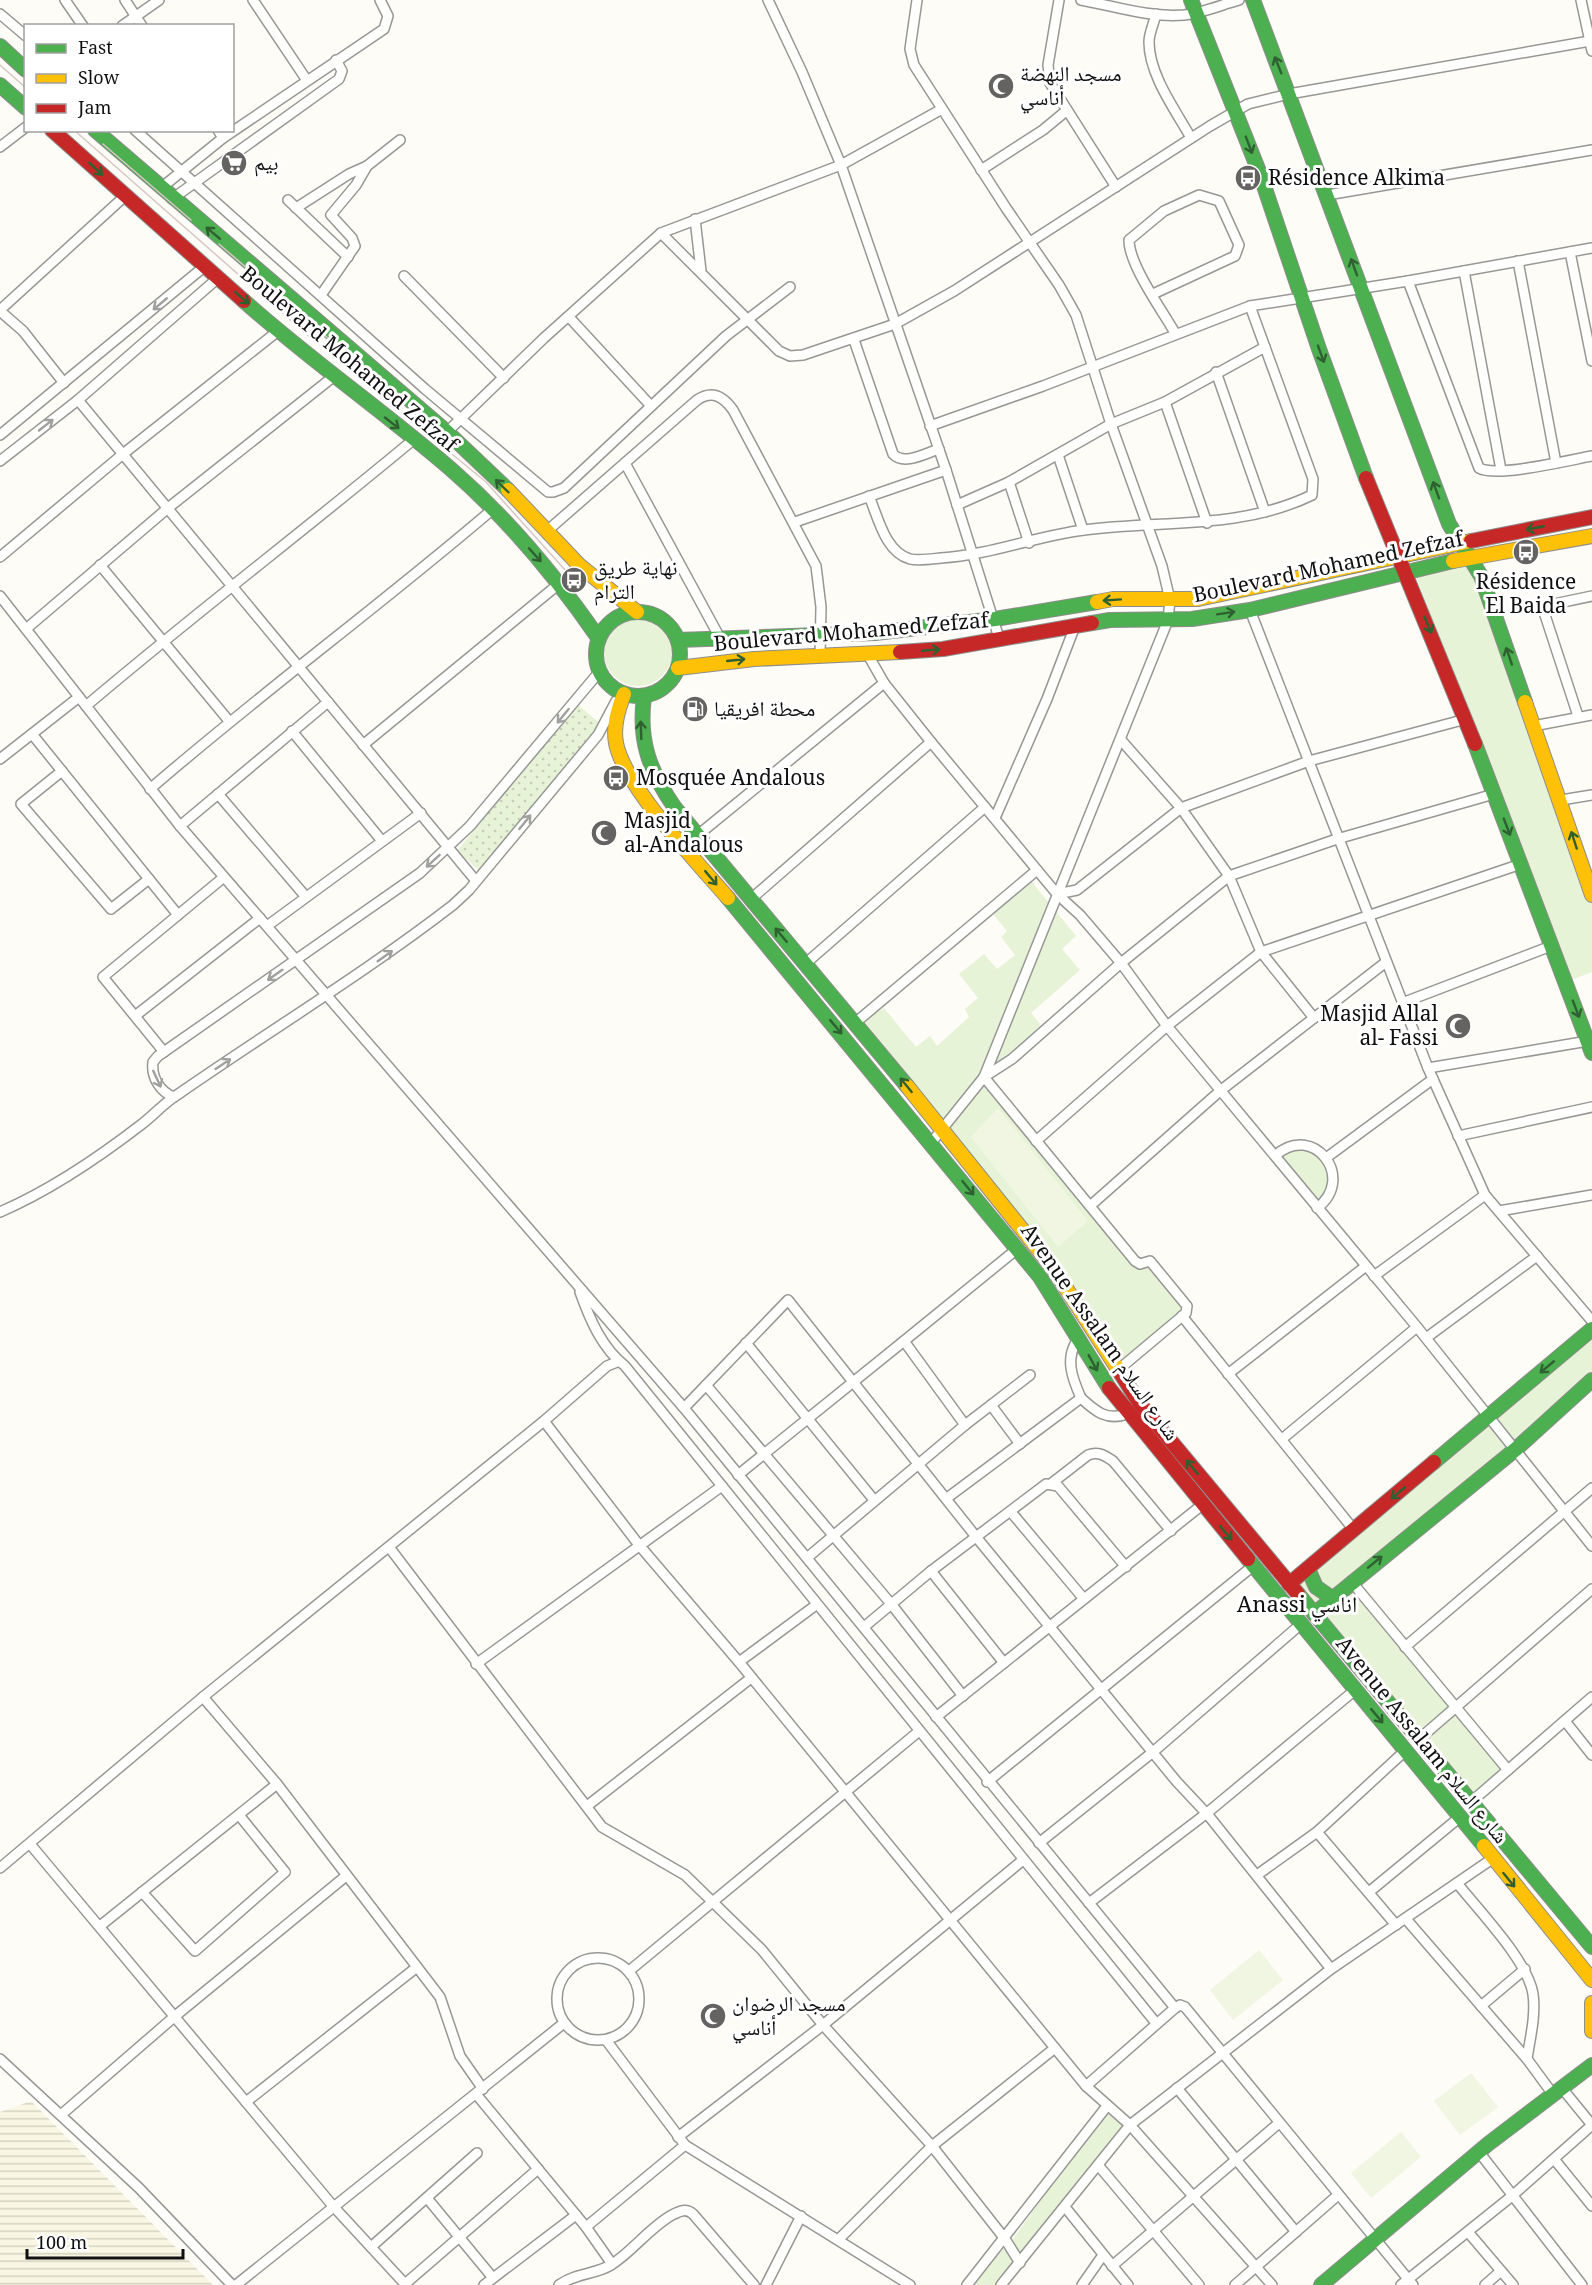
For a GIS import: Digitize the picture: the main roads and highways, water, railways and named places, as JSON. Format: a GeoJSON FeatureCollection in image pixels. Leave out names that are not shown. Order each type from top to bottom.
{"type":"FeatureCollection","features":[{"type":"Feature","properties":{"kind":"tram line"},"geometry":{"type":"LineString","coordinates":[[0,65],[24,86]]}},
{"type":"Feature","properties":{"kind":"tram line"},"geometry":{"type":"LineString","coordinates":[[76,132],[313,340],[486,482],[575,581]]}},
{"type":"Feature","properties":{"kind":"tram line"},"geometry":{"type":"LineString","coordinates":[[103,144],[191,220]]}},
{"type":"Feature","properties":{"kind":"tram line"},"geometry":{"type":"LineString","coordinates":[[219,244],[366,371]]}},
{"type":"Feature","properties":{"kind":"place","name":"مسجد النهضة أناسي"},"geometry":{"type":"Point","coordinates":[1001,86]}},
{"type":"Feature","properties":{"kind":"place","name":"بيم"},"geometry":{"type":"Point","coordinates":[234,163]}},
{"type":"Feature","properties":{"kind":"place","name":"Résidence Alkima"},"geometry":{"type":"Point","coordinates":[1248,178]}},
{"type":"Feature","properties":{"kind":"place","name":"Résidence El Baida"},"geometry":{"type":"Point","coordinates":[1526,552]}},
{"type":"Feature","properties":{"kind":"place","name":"نهاية طريق الترام"},"geometry":{"type":"Point","coordinates":[574,580]}},
{"type":"Feature","properties":{"kind":"place","name":"محطة افريقيا"},"geometry":{"type":"Point","coordinates":[695,709]}},
{"type":"Feature","properties":{"kind":"place","name":"Mosquée Andalous"},"geometry":{"type":"Point","coordinates":[616,778]}},
{"type":"Feature","properties":{"kind":"place","name":"Masjid al-Andalous"},"geometry":{"type":"Point","coordinates":[604,833]}},
{"type":"Feature","properties":{"kind":"place","name":"Masjid Allal al- Fassi"},"geometry":{"type":"Point","coordinates":[1458,1026]}},
{"type":"Feature","properties":{"kind":"place","name":"مسجد الرضوان أناسي"},"geometry":{"type":"Point","coordinates":[713,2016]}},
{"type":"Feature","properties":{"kind":"district","name":"Anassi اناسي"},"geometry":{"type":"Point","coordinates":[1297,1604]}}]}
